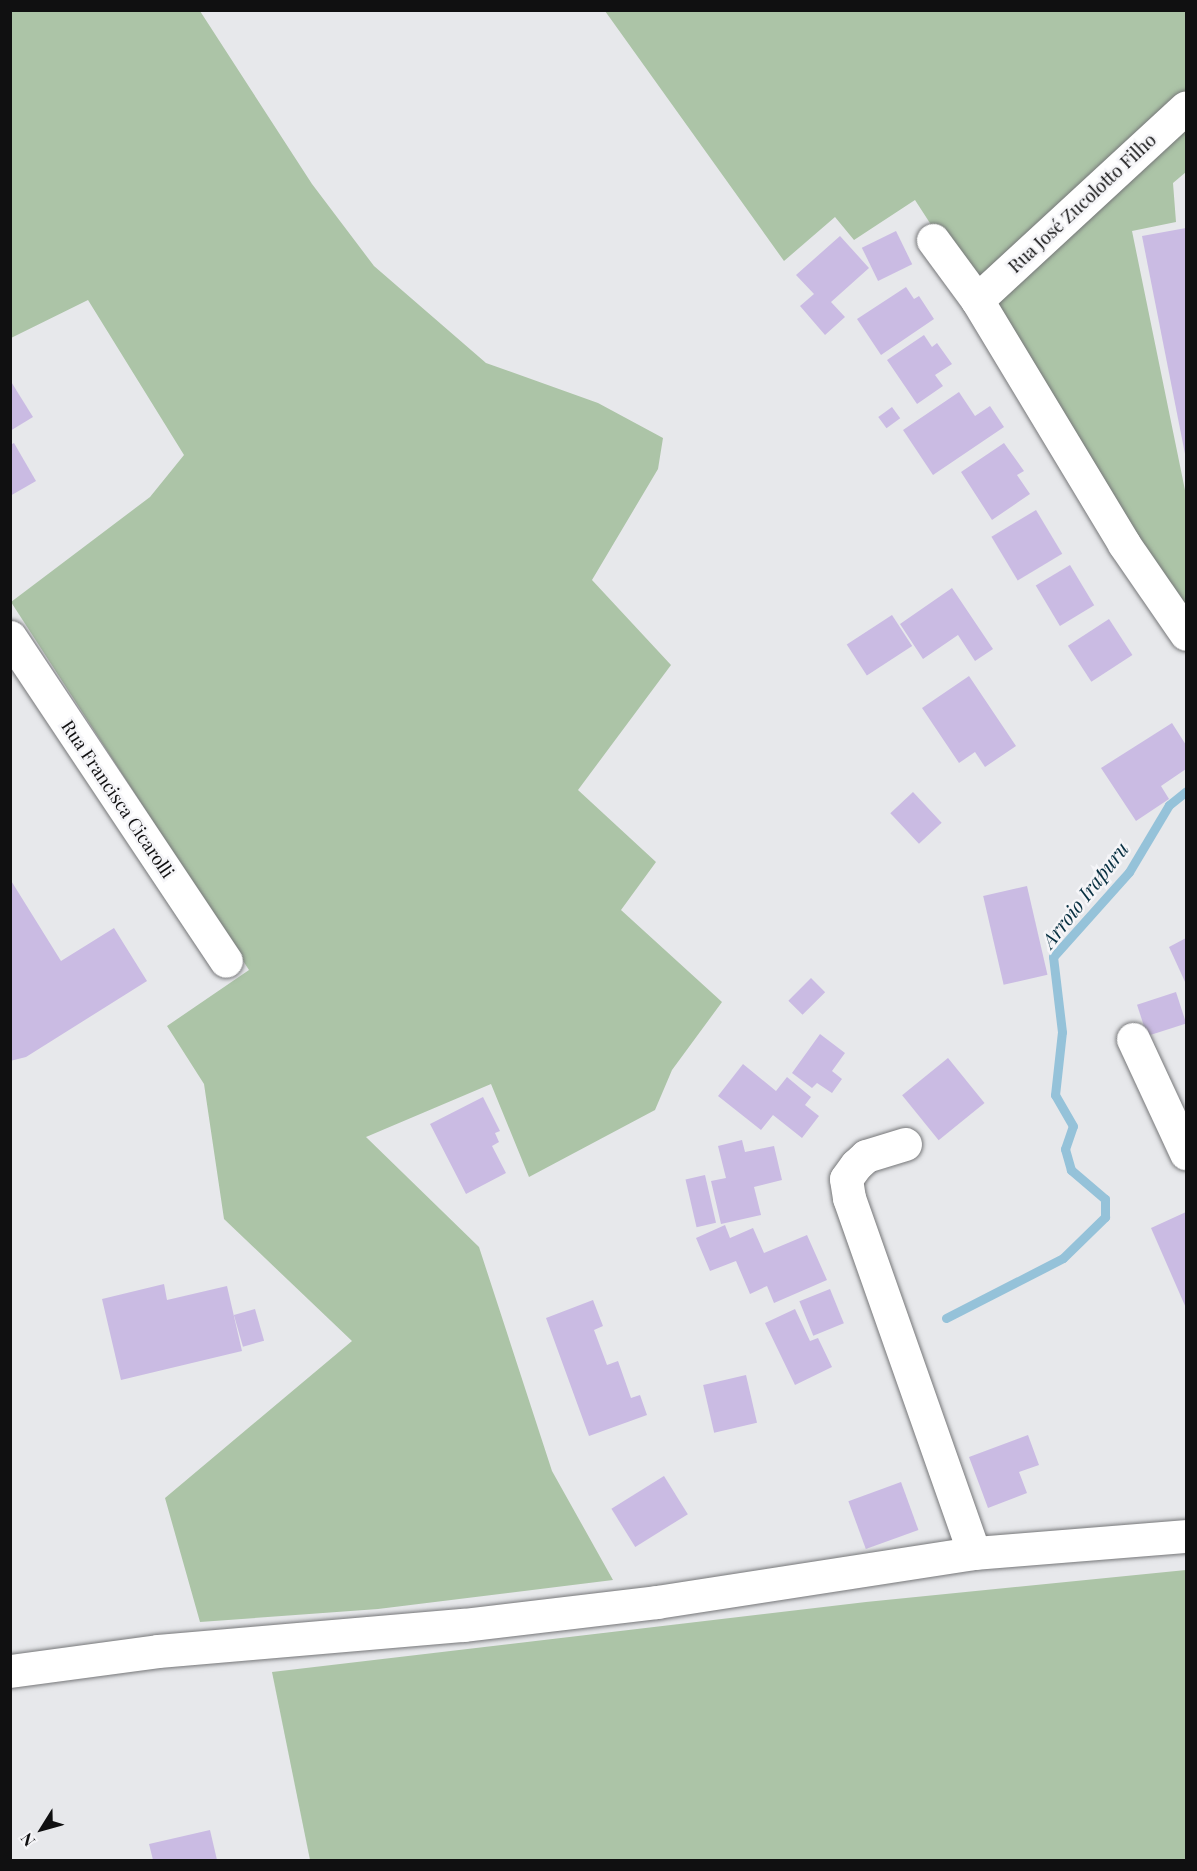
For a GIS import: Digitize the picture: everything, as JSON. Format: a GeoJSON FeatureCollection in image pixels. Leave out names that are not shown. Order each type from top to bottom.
{"type":"FeatureCollection","features":[{"type":"Feature","properties":{"kind":"street","name":"Rua José Zucolotto Filho"},"geometry":{"type":"LineString","coordinates":[[977,300],[1186,107]]}},
{"type":"Feature","properties":{"kind":"street"},"geometry":{"type":"LineString","coordinates":[[933,240],[977,300],[1124,544],[1186,633]]}},
{"type":"Feature","properties":{"kind":"street","name":"Rua Francisca Cicarolli"},"geometry":{"type":"LineString","coordinates":[[10,637],[226,961]]}},
{"type":"Feature","properties":{"kind":"street"},"geometry":{"type":"LineString","coordinates":[[1133,1039],[1186,1153]]}},
{"type":"Feature","properties":{"kind":"street"},"geometry":{"type":"LineString","coordinates":[[904,1144],[866,1156],[855,1165],[846,1179],[849,1198],[974,1553]]}},
{"type":"Feature","properties":{"kind":"street"},"geometry":{"type":"LineString","coordinates":[[10,1671],[158,1651],[464,1625],[657,1602],[974,1553],[1186,1536]]}},
{"type":"Feature","properties":{"kind":"green space"},"geometry":{"type":"Polygon","coordinates":[[[11,11],[200,11],[312,184],[374,266],[486,363],[598,403],[663,438],[658,469],[592,580],[671,665],[578,790],[656,862],[621,910],[722,1002],[672,1070],[655,1110],[529,1177],[491,1084],[366,1137],[479,1247],[552,1471],[613,1580],[378,1609],[200,1622],[165,1498],[352,1341],[224,1219],[204,1084],[167,1026],[249,970],[11,602],[150,497],[184,455],[88,300],[11,338],[11,11]]]}},
{"type":"Feature","properties":{"kind":"green space"},"geometry":{"type":"Polygon","coordinates":[[[605,11],[1186,11],[1186,172],[1173,183],[1176,222],[1132,231],[1186,495],[1186,612],[1151,564],[915,200],[854,240],[835,217],[784,261],[605,11]]]}},
{"type":"Feature","properties":{"kind":"green space"},"geometry":{"type":"Polygon","coordinates":[[[1186,1570],[1186,1860],[310,1860],[272,1672],[866,1602],[1186,1570]]]}},
{"type":"Feature","properties":{"kind":"building"},"geometry":{"type":"Polygon","coordinates":[[[1186,228],[1186,454],[1185,454],[1142,236],[1186,228]]]}},
{"type":"Feature","properties":{"kind":"building"},"geometry":{"type":"Polygon","coordinates":[[[896,231],[912,264],[878,281],[862,248],[896,231]]]}},
{"type":"Feature","properties":{"kind":"building"},"geometry":{"type":"Polygon","coordinates":[[[840,236],[869,268],[831,302],[845,317],[825,335],[800,306],[814,294],[796,275],[840,236]]]}},
{"type":"Feature","properties":{"kind":"building"},"geometry":{"type":"Polygon","coordinates":[[[906,287],[914,299],[919,296],[934,319],[881,355],[857,319],[906,287]]]}},
{"type":"Feature","properties":{"kind":"building"},"geometry":{"type":"Polygon","coordinates":[[[924,335],[932,347],[937,343],[952,364],[935,375],[943,386],[917,404],[887,360],[924,335]]]}},
{"type":"Feature","properties":{"kind":"building"},"geometry":{"type":"Polygon","coordinates":[[[10,380],[33,417],[10,431],[10,380]]]}},
{"type":"Feature","properties":{"kind":"building"},"geometry":{"type":"Polygon","coordinates":[[[959,392],[975,416],[990,406],[1004,427],[933,475],[903,430],[959,392]]]}},
{"type":"Feature","properties":{"kind":"building"},"geometry":{"type":"Polygon","coordinates":[[[892,407],[900,418],[886,428],[878,417],[892,407]]]}},
{"type":"Feature","properties":{"kind":"building"},"geometry":{"type":"Polygon","coordinates":[[[14,443],[36,481],[10,496],[10,445],[14,443]]]}},
{"type":"Feature","properties":{"kind":"building"},"geometry":{"type":"Polygon","coordinates":[[[1004,443],[1024,471],[1017,475],[1030,494],[992,520],[961,472],[1004,443]]]}},
{"type":"Feature","properties":{"kind":"building"},"geometry":{"type":"Polygon","coordinates":[[[1036,510],[1062,554],[1018,580],[991,537],[1036,510]]]}},
{"type":"Feature","properties":{"kind":"building"},"geometry":{"type":"Polygon","coordinates":[[[1070,565],[1094,605],[1060,626],[1036,586],[1070,565]]]}},
{"type":"Feature","properties":{"kind":"building"},"geometry":{"type":"Polygon","coordinates":[[[952,588],[993,649],[975,661],[958,635],[923,659],[900,624],[952,588]]]}},
{"type":"Feature","properties":{"kind":"building"},"geometry":{"type":"Polygon","coordinates":[[[892,615],[912,646],[867,675],[847,644],[892,615]]]}},
{"type":"Feature","properties":{"kind":"building"},"geometry":{"type":"Polygon","coordinates":[[[1109,619],[1132,655],[1091,682],[1068,646],[1109,619]]]}},
{"type":"Feature","properties":{"kind":"building"},"geometry":{"type":"Polygon","coordinates":[[[969,676],[1016,746],[985,767],[975,752],[959,763],[922,708],[969,676]]]}},
{"type":"Feature","properties":{"kind":"building"},"geometry":{"type":"Polygon","coordinates":[[[1172,723],[1186,745],[1186,769],[1161,786],[1169,799],[1136,821],[1101,768],[1172,723]]]}},
{"type":"Feature","properties":{"kind":"building"},"geometry":{"type":"Polygon","coordinates":[[[913,792],[942,823],[919,844],[890,813],[913,792]]]}},
{"type":"Feature","properties":{"kind":"building"},"geometry":{"type":"Polygon","coordinates":[[[10,879],[61,961],[114,928],[147,981],[26,1057],[10,1061],[10,879]]]}},
{"type":"Feature","properties":{"kind":"building"},"geometry":{"type":"Polygon","coordinates":[[[1027,886],[1047,975],[1004,985],[983,896],[1027,886]]]}},
{"type":"Feature","properties":{"kind":"building"},"geometry":{"type":"Polygon","coordinates":[[[1186,938],[1186,984],[1169,947],[1186,938]]]}},
{"type":"Feature","properties":{"kind":"building"},"geometry":{"type":"Polygon","coordinates":[[[811,978],[825,992],[803,1015],[788,1001],[811,978]]]}},
{"type":"Feature","properties":{"kind":"building"},"geometry":{"type":"Polygon","coordinates":[[[1176,992],[1186,1023],[1147,1036],[1137,1005],[1176,992]]]}},
{"type":"Feature","properties":{"kind":"building"},"geometry":{"type":"Polygon","coordinates":[[[820,1034],[845,1053],[832,1071],[842,1079],[832,1093],[817,1083],[812,1088],[792,1073],[820,1034]]]}},
{"type":"Feature","properties":{"kind":"building"},"geometry":{"type":"Polygon","coordinates":[[[948,1058],[985,1103],[939,1140],[902,1095],[948,1058]]]}},
{"type":"Feature","properties":{"kind":"building"},"geometry":{"type":"Polygon","coordinates":[[[743,1064],[776,1091],[787,1077],[811,1097],[805,1105],[819,1116],[802,1138],[773,1115],[761,1130],[718,1096],[743,1064]]]}},
{"type":"Feature","properties":{"kind":"building"},"geometry":{"type":"Polygon","coordinates":[[[483,1097],[500,1131],[495,1133],[499,1142],[492,1146],[506,1173],[466,1194],[430,1124],[483,1097]]]}},
{"type":"Feature","properties":{"kind":"building"},"geometry":{"type":"Polygon","coordinates":[[[742,1140],[745,1152],[774,1146],[782,1180],[754,1187],[761,1215],[721,1224],[711,1181],[726,1178],[718,1146],[742,1140]]]}},
{"type":"Feature","properties":{"kind":"building"},"geometry":{"type":"Polygon","coordinates":[[[705,1175],[716,1223],[697,1227],[686,1179],[705,1175]]]}},
{"type":"Feature","properties":{"kind":"building"},"geometry":{"type":"Polygon","coordinates":[[[1186,1212],[1186,1308],[1151,1228],[1186,1212]]]}},
{"type":"Feature","properties":{"kind":"building"},"geometry":{"type":"Polygon","coordinates":[[[725,1225],[730,1238],[753,1228],[764,1253],[807,1235],[827,1280],[774,1303],[767,1286],[750,1294],[736,1261],[710,1271],[696,1238],[725,1225]]]}},
{"type":"Feature","properties":{"kind":"building"},"geometry":{"type":"Polygon","coordinates":[[[164,1284],[167,1300],[227,1286],[242,1351],[121,1380],[102,1299],[164,1284]]]}},
{"type":"Feature","properties":{"kind":"building"},"geometry":{"type":"Polygon","coordinates":[[[830,1289],[844,1323],[813,1336],[799,1301],[830,1289]]]}},
{"type":"Feature","properties":{"kind":"building"},"geometry":{"type":"Polygon","coordinates":[[[593,1300],[603,1326],[594,1330],[607,1365],[618,1361],[631,1398],[640,1395],[647,1415],[589,1436],[546,1318],[593,1300]]]}},
{"type":"Feature","properties":{"kind":"building"},"geometry":{"type":"Polygon","coordinates":[[[255,1309],[264,1341],[243,1347],[234,1315],[255,1309]]]}},
{"type":"Feature","properties":{"kind":"building"},"geometry":{"type":"Polygon","coordinates":[[[795,1309],[810,1341],[818,1338],[832,1367],[795,1385],[765,1323],[795,1309]]]}},
{"type":"Feature","properties":{"kind":"building"},"geometry":{"type":"Polygon","coordinates":[[[746,1375],[757,1423],[714,1433],[703,1385],[746,1375]]]}},
{"type":"Feature","properties":{"kind":"building"},"geometry":{"type":"Polygon","coordinates":[[[1028,1435],[1039,1465],[1019,1472],[1027,1493],[988,1508],[969,1457],[1028,1435]]]}},
{"type":"Feature","properties":{"kind":"building"},"geometry":{"type":"Polygon","coordinates":[[[664,1476],[688,1514],[635,1547],[611,1509],[664,1476]]]}},
{"type":"Feature","properties":{"kind":"building"},"geometry":{"type":"Polygon","coordinates":[[[901,1482],[918,1530],[866,1549],[848,1501],[901,1482]]]}},
{"type":"Feature","properties":{"kind":"building"},"geometry":{"type":"Polygon","coordinates":[[[210,1830],[217,1860],[153,1860],[149,1844],[210,1830]]]}},
{"type":"Feature","properties":{"kind":"waterway","name":"Arroio Irapuru"},"geometry":{"type":"LineString","coordinates":[[946,1318],[1063,1258],[1105,1217],[1105,1199],[1071,1170],[1065,1149],[1073,1126],[1055,1095],[1062,1032],[1053,957],[1129,872],[1169,805],[1186,791]]}}]}
